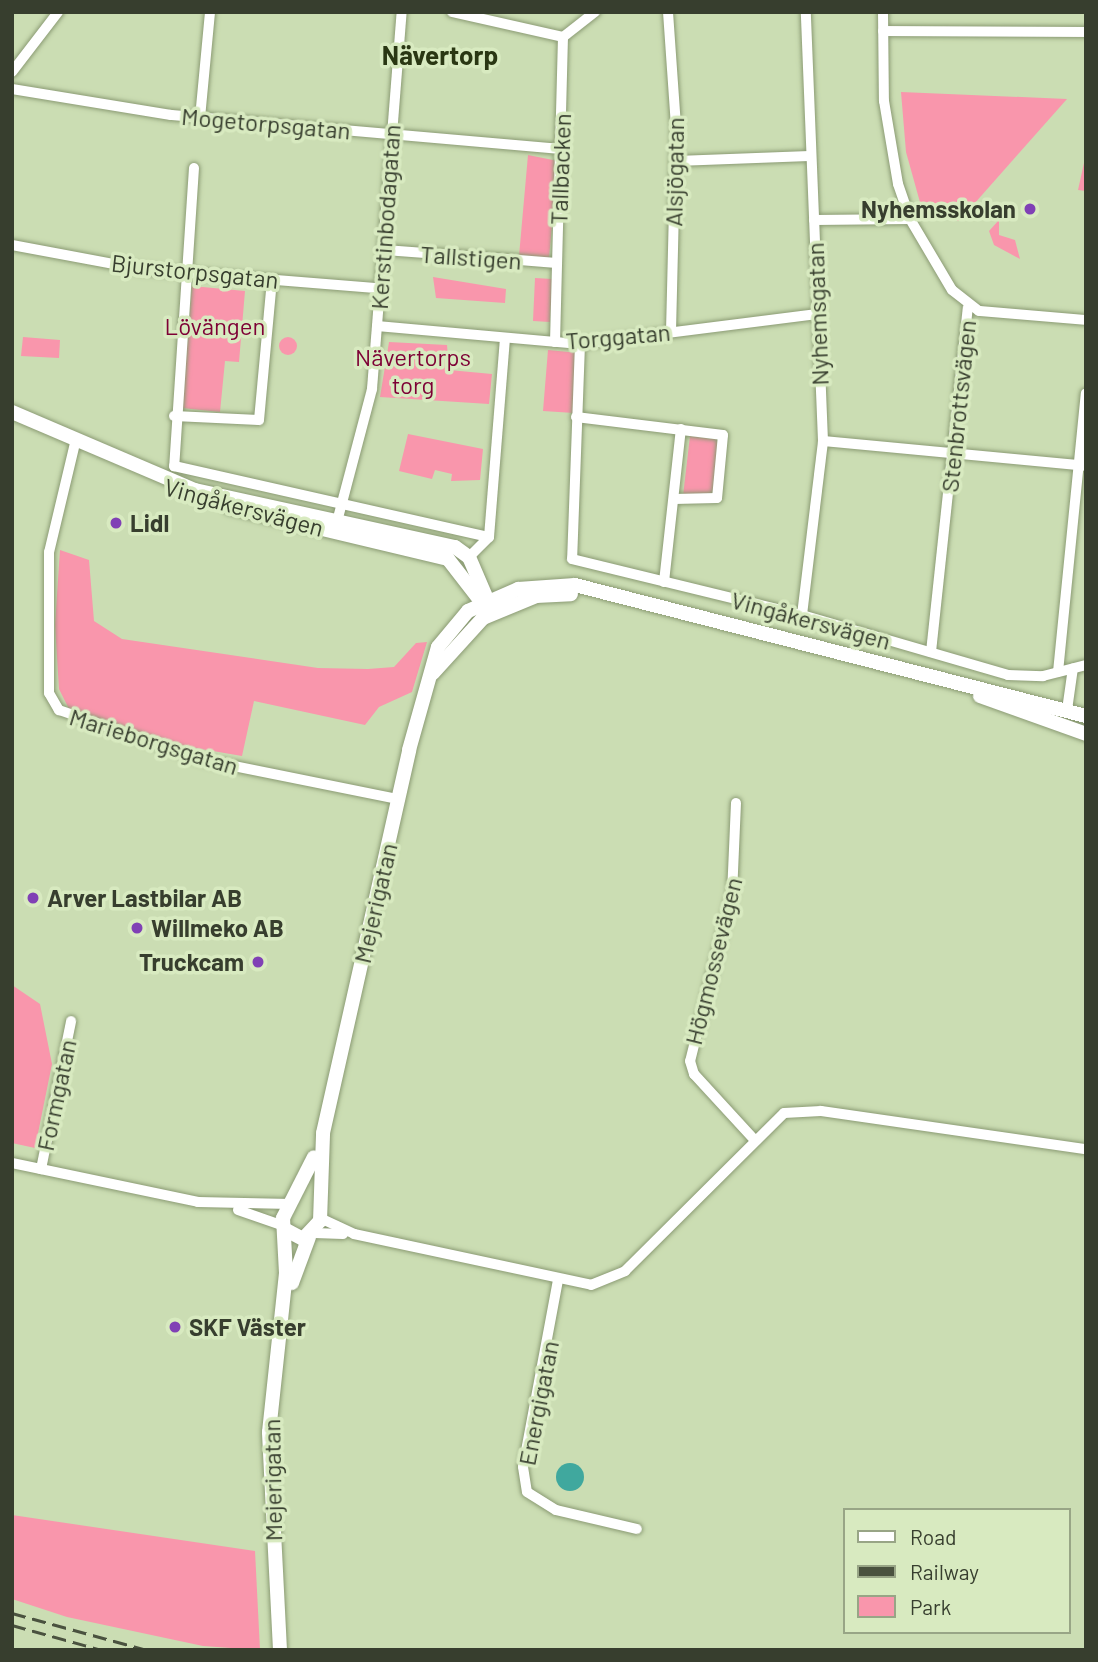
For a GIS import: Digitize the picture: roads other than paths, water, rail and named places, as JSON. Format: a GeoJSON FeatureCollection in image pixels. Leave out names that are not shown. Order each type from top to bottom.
{"type":"FeatureCollection","features":[{"type":"Feature","properties":{"kind":"main road","name":"Vingåkersvägen"},"geometry":{"type":"LineString","coordinates":[[12,412],[76,439],[173,492],[456,547],[463,561]]}},
{"type":"Feature","properties":{"kind":"main road"},"geometry":{"type":"LineString","coordinates":[[463,561],[488,605]]}},
{"type":"Feature","properties":{"kind":"main road","name":"Vingåkersvägen"},"geometry":{"type":"LineString","coordinates":[[488,605],[536,596],[592,591],[1086,716]]}},
{"type":"Feature","properties":{"kind":"main road","name":"Mejerigatan"},"geometry":{"type":"LineString","coordinates":[[282,1310],[320,1217],[323,1133],[398,799],[432,674],[459,637],[488,605]]}},
{"type":"Feature","properties":{"kind":"main road","name":"Vingåkersvägen"},"geometry":{"type":"LineString","coordinates":[[910,670],[1086,734]]}},
{"type":"Feature","properties":{"kind":"main road"},"geometry":{"type":"LineString","coordinates":[[1061,724],[1067,710]]}},
{"type":"Feature","properties":{"kind":"main road","name":"Mejerigatan"},"geometry":{"type":"LineString","coordinates":[[279,1650],[269,1433],[282,1310],[285,1228],[292,1203],[323,1133]]}},
{"type":"Feature","properties":{"kind":"main road"},"geometry":{"type":"LineString","coordinates":[[292,1203],[307,1201],[320,1217]]}},
{"type":"Feature","properties":{"kind":"main road"},"geometry":{"type":"LineString","coordinates":[[285,1228],[312,1235]]}},
{"type":"Feature","properties":{"kind":"street"},"geometry":{"type":"LineString","coordinates":[[12,72],[58,12]]}},
{"type":"Feature","properties":{"kind":"street"},"geometry":{"type":"LineString","coordinates":[[200,118],[210,12]]}},
{"type":"Feature","properties":{"kind":"street","name":"Kerstinbodagatan"},"geometry":{"type":"LineString","coordinates":[[347,502],[370,404],[378,288],[385,250],[391,135],[402,12]]}},
{"type":"Feature","properties":{"kind":"street"},"geometry":{"type":"LineString","coordinates":[[452,12],[563,37],[595,12]]}},
{"type":"Feature","properties":{"kind":"street","name":"Alsjögatan"},"geometry":{"type":"LineString","coordinates":[[667,12],[675,161],[671,332]]}},
{"type":"Feature","properties":{"kind":"street","name":"Nyhemsgatan"},"geometry":{"type":"LineString","coordinates":[[803,615],[823,440],[806,12]]}},
{"type":"Feature","properties":{"kind":"street","name":"Stenbrottsvägen"},"geometry":{"type":"LineString","coordinates":[[883,12],[887,125],[910,219],[968,308],[931,652]]}},
{"type":"Feature","properties":{"kind":"street"},"geometry":{"type":"LineString","coordinates":[[883,31],[1086,32]]}},
{"type":"Feature","properties":{"kind":"street","name":"Tallbacken"},"geometry":{"type":"LineString","coordinates":[[555,342],[563,37]]}},
{"type":"Feature","properties":{"kind":"street","name":"Mogetorpsgatan"},"geometry":{"type":"LineString","coordinates":[[12,89],[200,118],[562,149]]}},
{"type":"Feature","properties":{"kind":"street"},"geometry":{"type":"LineString","coordinates":[[675,161],[811,156]]}},
{"type":"Feature","properties":{"kind":"street","name":"Vingåkersvägen"},"geometry":{"type":"LineString","coordinates":[[194,167],[172,458],[180,471],[347,502],[489,537]]}},
{"type":"Feature","properties":{"kind":"street"},"geometry":{"type":"LineString","coordinates":[[814,220],[910,219]]}},
{"type":"Feature","properties":{"kind":"street","name":"Bjurstorpsgatan"},"geometry":{"type":"LineString","coordinates":[[12,245],[185,272],[378,288]]}},
{"type":"Feature","properties":{"kind":"street","name":"Tallstigen"},"geometry":{"type":"LineString","coordinates":[[385,250],[557,263]]}},
{"type":"Feature","properties":{"kind":"street"},"geometry":{"type":"LineString","coordinates":[[174,416],[259,420],[272,280]]}},
{"type":"Feature","properties":{"kind":"street"},"geometry":{"type":"LineString","coordinates":[[968,308],[1086,320]]}},
{"type":"Feature","properties":{"kind":"street","name":"Torggatan"},"geometry":{"type":"LineString","coordinates":[[377,326],[505,340],[580,344],[817,314]]}},
{"type":"Feature","properties":{"kind":"street"},"geometry":{"type":"LineString","coordinates":[[463,561],[489,537],[505,340]]}},
{"type":"Feature","properties":{"kind":"street"},"geometry":{"type":"LineString","coordinates":[[580,344],[576,417],[723,435],[721,477],[713,501],[674,499]]}},
{"type":"Feature","properties":{"kind":"street"},"geometry":{"type":"LineString","coordinates":[[1058,672],[1082,466],[1086,393]]}},
{"type":"Feature","properties":{"kind":"street","name":"Vingåkersvägen"},"geometry":{"type":"LineString","coordinates":[[576,417],[569,552],[580,563],[803,615],[1008,675],[1058,672],[1086,665]]}},
{"type":"Feature","properties":{"kind":"street"},"geometry":{"type":"LineString","coordinates":[[664,582],[681,429]]}},
{"type":"Feature","properties":{"kind":"street","name":"Marieborgsgatan"},"geometry":{"type":"LineString","coordinates":[[76,439],[49,552],[49,693],[59,710],[204,760],[398,799]]}},
{"type":"Feature","properties":{"kind":"street"},"geometry":{"type":"LineString","coordinates":[[823,440],[1082,466]]}},
{"type":"Feature","properties":{"kind":"street","name":"Vingåkersvägen"},"geometry":{"type":"LineString","coordinates":[[335,524],[347,502]]}},
{"type":"Feature","properties":{"kind":"street"},"geometry":{"type":"LineString","coordinates":[[1067,710],[1073,668]]}},
{"type":"Feature","properties":{"kind":"street","name":"Högmossevägen"},"geometry":{"type":"LineString","coordinates":[[736,803],[732,893],[690,1061],[752,1138]]}},
{"type":"Feature","properties":{"kind":"street","name":"Formgatan"},"geometry":{"type":"LineString","coordinates":[[41,1169],[71,1021]]}},
{"type":"Feature","properties":{"kind":"street"},"geometry":{"type":"LineString","coordinates":[[320,1217],[354,1234],[591,1285],[625,1271],[772,1119],[807,1110],[1086,1149]]}},
{"type":"Feature","properties":{"kind":"street"},"geometry":{"type":"LineString","coordinates":[[12,1163],[222,1205],[285,1228]]}},
{"type":"Feature","properties":{"kind":"street"},"geometry":{"type":"LineString","coordinates":[[222,1205],[292,1203]]}},
{"type":"Feature","properties":{"kind":"street"},"geometry":{"type":"LineString","coordinates":[[312,1235],[354,1234]]}},
{"type":"Feature","properties":{"kind":"street","name":"Energigatan"},"geometry":{"type":"LineString","coordinates":[[558,1280],[523,1467],[527,1492],[556,1510],[637,1529]]}},
{"type":"Feature","properties":{"kind":"water"},"geometry":{"type":"Polygon","coordinates":[[[570,1463],[580,1467],[584,1477],[580,1487],[570,1491],[560,1487],[556,1477],[560,1467],[570,1463]]]}},
{"type":"Feature","properties":{"kind":"railway"},"geometry":{"type":"LineString","coordinates":[[12,1613],[147,1650]]}},
{"type":"Feature","properties":{"kind":"railway"},"geometry":{"type":"LineString","coordinates":[[12,1625],[102,1650]]}},
{"type":"Feature","properties":{"kind":"place","name":"Nyhemsskolan"},"geometry":{"type":"Point","coordinates":[1030,209]}},
{"type":"Feature","properties":{"kind":"place","name":"Lidl"},"geometry":{"type":"Point","coordinates":[116,523]}},
{"type":"Feature","properties":{"kind":"place","name":"Arver Lastbilar AB"},"geometry":{"type":"Point","coordinates":[33,898]}},
{"type":"Feature","properties":{"kind":"place","name":"Willmeko AB"},"geometry":{"type":"Point","coordinates":[137,928]}},
{"type":"Feature","properties":{"kind":"place","name":"Truckcam"},"geometry":{"type":"Point","coordinates":[258,962]}},
{"type":"Feature","properties":{"kind":"place","name":"SKF Väster"},"geometry":{"type":"Point","coordinates":[175,1327]}},
{"type":"Feature","properties":{"kind":"district","name":"Nävertorp"},"geometry":{"type":"Point","coordinates":[440,55]}},
{"type":"Feature","properties":{"kind":"park label","name":"Lövängen"},"geometry":{"type":"Point","coordinates":[215,326]}},
{"type":"Feature","properties":{"kind":"park label","name":"Nävertorps torg"},"geometry":{"type":"Point","coordinates":[413,371]}}]}
